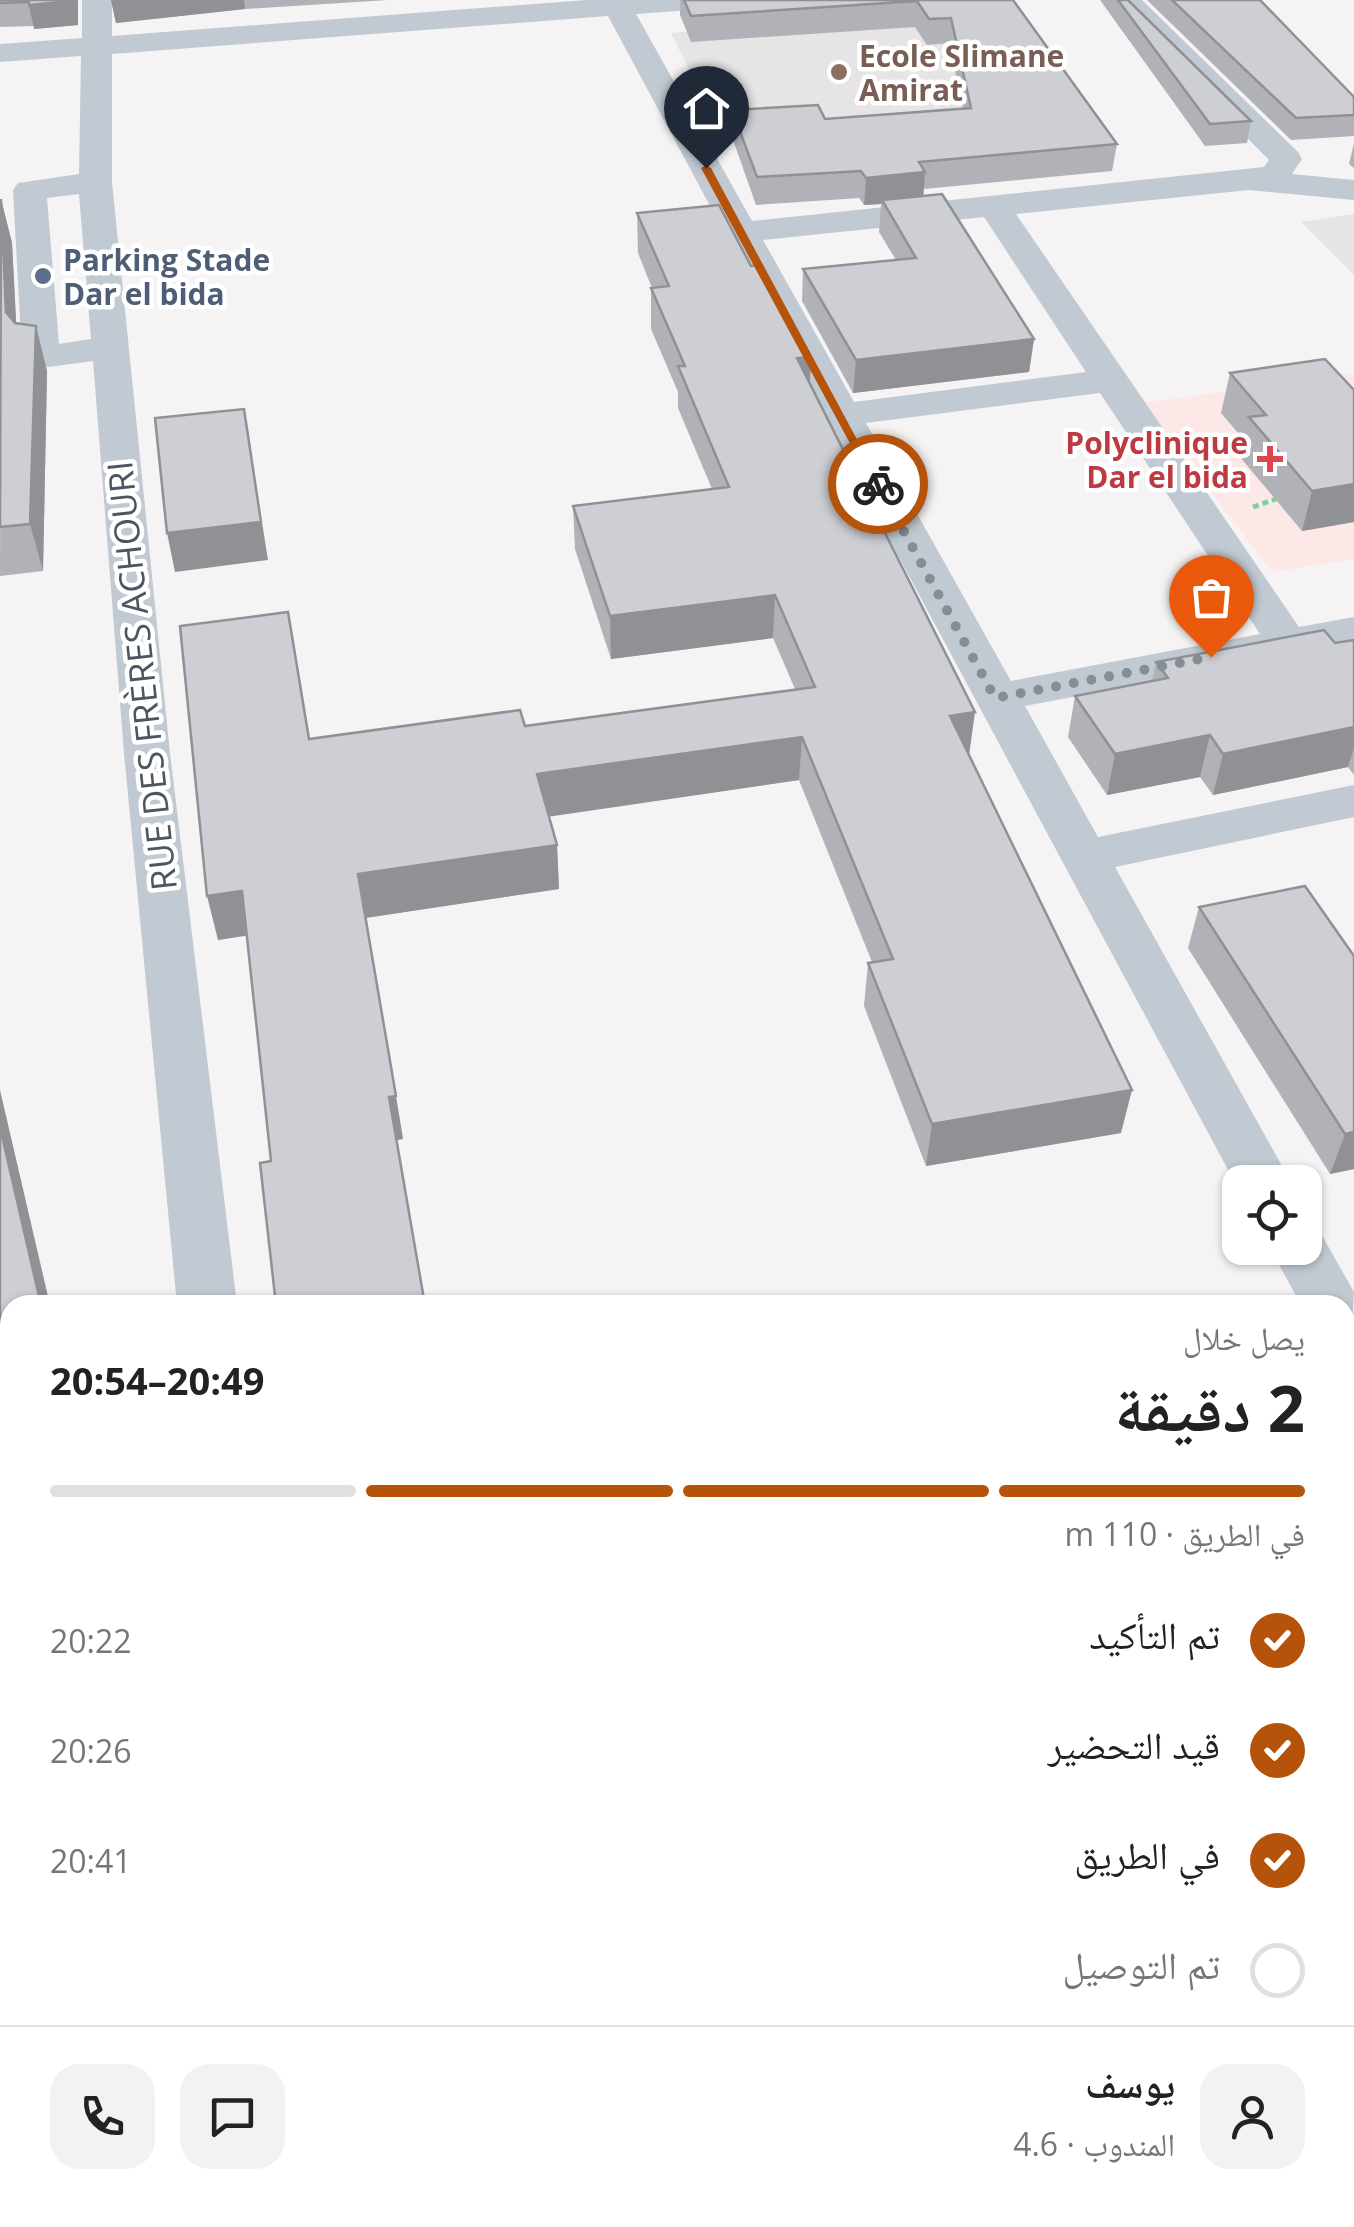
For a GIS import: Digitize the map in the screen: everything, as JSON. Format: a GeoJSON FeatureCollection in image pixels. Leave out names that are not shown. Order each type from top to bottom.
{"type":"FeatureCollection","features":[{"type":"Feature","properties":{"kind":"street","name":"RUE DES FRÈRES ACHOURI"},"geometry":{"type":"LineString","coordinates":[[97,0],[95,182],[147,753],[205,1295]]}},
{"type":"Feature","properties":{"kind":"street"},"geometry":{"type":"LineString","coordinates":[[251,0],[256,35]]}},
{"type":"Feature","properties":{"kind":"street"},"geometry":{"type":"LineString","coordinates":[[0,53],[256,35],[419,11],[704,0]]}},
{"type":"Feature","properties":{"kind":"street"},"geometry":{"type":"LineString","coordinates":[[741,232],[995,208],[1276,174],[1286,159],[1125,0]]}},
{"type":"Feature","properties":{"kind":"street"},"geometry":{"type":"LineString","coordinates":[[590,6],[741,232],[1254,1165]]}},
{"type":"Feature","properties":{"kind":"street"},"geometry":{"type":"LineString","coordinates":[[1249,180],[1354,190]]}},
{"type":"Feature","properties":{"kind":"street"},"geometry":{"type":"LineString","coordinates":[[95,182],[30,190],[40,356],[110,348]]}},
{"type":"Feature","properties":{"kind":"street"},"geometry":{"type":"LineString","coordinates":[[995,208],[1288,642]]}},
{"type":"Feature","properties":{"kind":"street"},"geometry":{"type":"LineString","coordinates":[[841,415],[1110,380]]}},
{"type":"Feature","properties":{"kind":"street"},"geometry":{"type":"LineString","coordinates":[[995,698],[1354,630]]}},
{"type":"Feature","properties":{"kind":"street"},"geometry":{"type":"LineString","coordinates":[[1082,857],[1354,800]]}},
{"type":"Feature","properties":{"kind":"street"},"geometry":{"type":"LineString","coordinates":[[1309,1265],[1325,1295]]}},
{"type":"Feature","properties":{"kind":"shaded area","name":"Ecole Slimane Amirat"},"geometry":{"type":"Polygon","coordinates":[[[941,10],[1016,112],[724,139],[671,33],[941,10]]]}},
{"type":"Feature","properties":{"kind":"shaded area"},"geometry":{"type":"Polygon","coordinates":[[[1354,214],[1354,275],[1301,222],[1354,214]]]}},
{"type":"Feature","properties":{"kind":"shaded area","name":"Polyclinique Dar el bida"},"geometry":{"type":"Polygon","coordinates":[[[1354,374],[1354,559],[1272,572],[1143,403],[1354,374]]]}},
{"type":"Feature","properties":{"kind":"building"},"geometry":{"type":"Polygon","coordinates":[[[0,0],[73,0],[73,1],[29,5],[0,0]]]}},
{"type":"Feature","properties":{"kind":"building"},"geometry":{"type":"Polygon","coordinates":[[[684,0],[1013,0],[1117,144],[919,162],[925,172],[866,178],[861,171],[757,177],[732,110],[818,105],[825,119],[971,108],[951,18],[929,19],[917,1],[691,16],[684,0]]]}},
{"type":"Feature","properties":{"kind":"building"},"geometry":{"type":"Polygon","coordinates":[[[1118,0],[1128,0],[1251,121],[1210,124],[1118,0]]]}},
{"type":"Feature","properties":{"kind":"building"},"geometry":{"type":"Polygon","coordinates":[[[1172,0],[1260,0],[1354,97],[1354,115],[1296,118],[1172,0]]]}},
{"type":"Feature","properties":{"kind":"building"},"geometry":{"type":"Polygon","coordinates":[[[942,194],[1034,339],[856,360],[803,269],[916,258],[882,200],[942,194]]]}},
{"type":"Feature","properties":{"kind":"building"},"geometry":{"type":"Polygon","coordinates":[[[1,199],[6,312],[15,323],[36,326],[30,524],[0,527],[1,199]]]}},
{"type":"Feature","properties":{"kind":"building"},"geometry":{"type":"Polygon","coordinates":[[[719,205],[751,266],[761,265],[811,357],[797,358],[975,712],[950,716],[1132,1090],[932,1124],[868,963],[893,959],[802,737],[537,774],[557,845],[358,874],[396,1096],[389,1097],[423,1295],[275,1295],[260,1163],[271,1161],[242,891],[207,896],[180,626],[288,612],[309,739],[520,710],[525,726],[815,687],[775,595],[610,616],[573,506],[729,487],[678,366],[685,366],[651,288],[669,286],[637,213],[719,205]]]}},
{"type":"Feature","properties":{"kind":"building"},"geometry":{"type":"Polygon","coordinates":[[[1325,359],[1354,390],[1354,484],[1312,491],[1249,417],[1266,415],[1230,373],[1325,359]]]}},
{"type":"Feature","properties":{"kind":"building"},"geometry":{"type":"Polygon","coordinates":[[[244,409],[261,522],[167,533],[155,418],[244,409]]]}},
{"type":"Feature","properties":{"kind":"building"},"geometry":{"type":"Polygon","coordinates":[[[1324,630],[1335,643],[1354,640],[1354,727],[1223,754],[1210,735],[1115,754],[1075,696],[1168,678],[1156,662],[1324,630]]]}},
{"type":"Feature","properties":{"kind":"building"},"geometry":{"type":"Polygon","coordinates":[[[1305,886],[1354,956],[1354,1132],[1345,1134],[1199,907],[1305,886]]]}},
{"type":"Feature","properties":{"kind":"building"},"geometry":{"type":"Polygon","coordinates":[[[0,1127],[39,1295],[0,1295],[0,1127]]]}},
{"type":"Feature","properties":{"kind":"way so far"},"geometry":{"type":"LineString","coordinates":[[878,484],[995,698],[1211,657]]}},
{"type":"Feature","properties":{"kind":"place","name":"Ecole Slimane Amirat"},"geometry":{"type":"Point","coordinates":[839,72]}},
{"type":"Feature","properties":{"kind":"place","name":"Parking Stade Dar el bida"},"geometry":{"type":"Point","coordinates":[43,276]}},
{"type":"Feature","properties":{"kind":"place","name":"Polyclinique Dar el bida"},"geometry":{"type":"Point","coordinates":[1270,459]}},
{"type":"Feature","properties":{"kind":"route"},"geometry":{"type":"LineString","coordinates":[[706,168],[878,484]]}}]}
